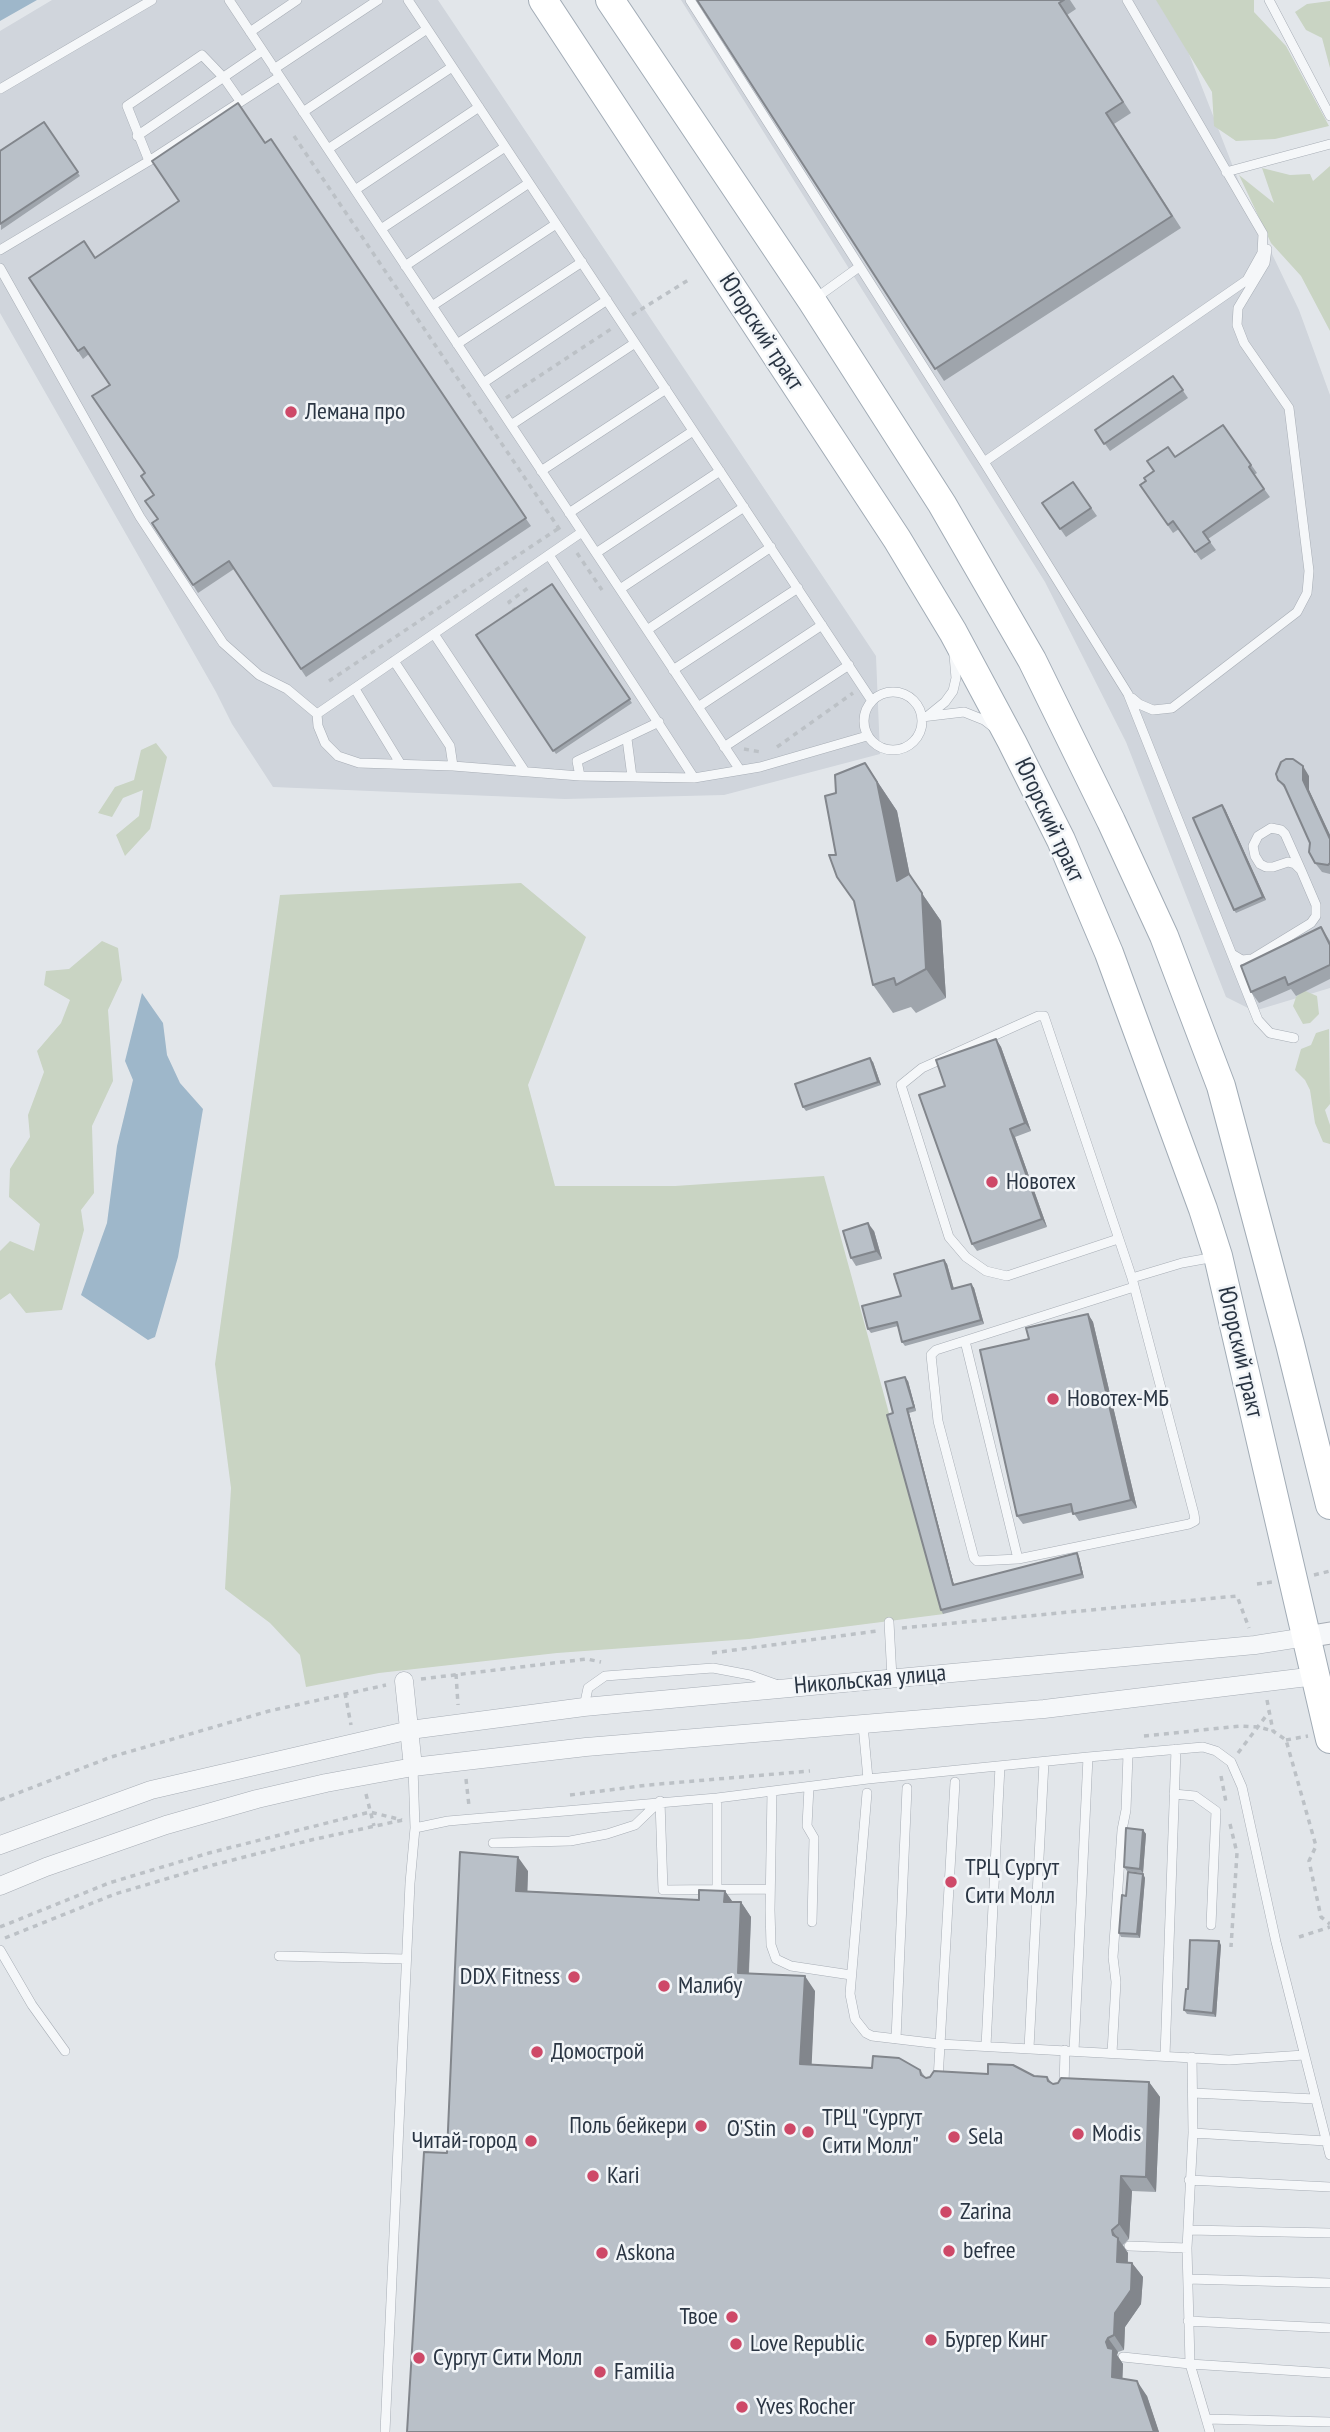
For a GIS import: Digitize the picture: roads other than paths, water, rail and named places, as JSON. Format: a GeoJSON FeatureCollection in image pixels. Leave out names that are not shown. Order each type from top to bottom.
{"type":"FeatureCollection","features":[{"type":"Feature","properties":{"kind":"main road","name":"Югорский тракт"},"geometry":{"type":"LineString","coordinates":[[543,0],[897,539],[953,632],[1012,742],[1060,840],[1109,953],[1150,1060],[1218,1256],[1318,1635],[1330,1739]]}},
{"type":"Feature","properties":{"kind":"main road","name":"Югорский тракт"},"geometry":{"type":"LineString","coordinates":[[610,0],[812,302],[942,504],[1032,660],[1164,936],[1221,1086],[1330,1505]]}},
{"type":"Feature","properties":{"kind":"street","name":"Никольская улица"},"geometry":{"type":"LineString","coordinates":[[0,1845],[151,1790],[410,1730],[584,1707],[1255,1645],[1318,1635]]}},
{"type":"Feature","properties":{"kind":"street","name":"Никольская улица"},"geometry":{"type":"LineString","coordinates":[[0,1886],[166,1825],[257,1798],[413,1767],[586,1747],[1044,1709],[1323,1675]]}},
{"type":"Feature","properties":{"kind":"street"},"geometry":{"type":"LineString","coordinates":[[404,1681],[413,1767]]}},
{"type":"Feature","properties":{"kind":"lane"},"geometry":{"type":"LineString","coordinates":[[0,89],[152,0]]}},
{"type":"Feature","properties":{"kind":"lane"},"geometry":{"type":"LineString","coordinates":[[229,0],[740,770]]}},
{"type":"Feature","properties":{"kind":"lane"},"geometry":{"type":"LineString","coordinates":[[250,32],[297,0]]}},
{"type":"Feature","properties":{"kind":"lane"},"geometry":{"type":"LineString","coordinates":[[0,250],[149,161],[240,101],[378,0]]}},
{"type":"Feature","properties":{"kind":"lane"},"geometry":{"type":"LineString","coordinates":[[408,0],[872,701]]}},
{"type":"Feature","properties":{"kind":"lane"},"geometry":{"type":"LineString","coordinates":[[690,0],[1128,694],[1258,1020],[1270,1033],[1294,1038]]}},
{"type":"Feature","properties":{"kind":"lane"},"geometry":{"type":"LineString","coordinates":[[1127,0],[1262,234],[1267,248],[1265,263],[1238,308],[1237,325],[1244,343],[1289,408],[1309,572],[1307,593],[1297,612],[1172,708],[1153,710],[1139,704],[1128,694]]}},
{"type":"Feature","properties":{"kind":"lane"},"geometry":{"type":"LineString","coordinates":[[1269,0],[1330,116]]}},
{"type":"Feature","properties":{"kind":"lane"},"geometry":{"type":"LineString","coordinates":[[303,112],[427,29]]}},
{"type":"Feature","properties":{"kind":"lane"},"geometry":{"type":"LineString","coordinates":[[137,136],[262,51]]}},
{"type":"Feature","properties":{"kind":"lane"},"geometry":{"type":"LineString","coordinates":[[149,161],[127,106],[202,55],[240,101]]}},
{"type":"Feature","properties":{"kind":"lane"},"geometry":{"type":"LineString","coordinates":[[328,149],[452,67]]}},
{"type":"Feature","properties":{"kind":"lane"},"geometry":{"type":"LineString","coordinates":[[355,190],[479,107]]}},
{"type":"Feature","properties":{"kind":"lane"},"geometry":{"type":"LineString","coordinates":[[1226,172],[1330,144]]}},
{"type":"Feature","properties":{"kind":"lane"},"geometry":{"type":"LineString","coordinates":[[381,229],[505,147]]}},
{"type":"Feature","properties":{"kind":"lane"},"geometry":{"type":"LineString","coordinates":[[405,266],[529,183]]}},
{"type":"Feature","properties":{"kind":"lane"},"geometry":{"type":"LineString","coordinates":[[432,306],[556,224]]}},
{"type":"Feature","properties":{"kind":"lane"},"geometry":{"type":"LineString","coordinates":[[984,462],[1247,280],[1262,253],[1262,234]]}},
{"type":"Feature","properties":{"kind":"lane"},"geometry":{"type":"LineString","coordinates":[[457,344],[582,262]]}},
{"type":"Feature","properties":{"kind":"lane"},"geometry":{"type":"LineString","coordinates":[[812,302],[859,267]]}},
{"type":"Feature","properties":{"kind":"lane"},"geometry":{"type":"LineString","coordinates":[[0,268],[141,517],[223,643],[259,675],[287,689],[317,714],[318,726],[325,743],[338,756],[359,763],[524,770],[580,776],[694,779],[761,767],[867,736]]}},
{"type":"Feature","properties":{"kind":"lane"},"geometry":{"type":"LineString","coordinates":[[482,383],[607,300]]}},
{"type":"Feature","properties":{"kind":"lane"},"geometry":{"type":"LineString","coordinates":[[511,425],[635,343]]}},
{"type":"Feature","properties":{"kind":"lane"},"geometry":{"type":"LineString","coordinates":[[541,471],[666,389]]}},
{"type":"Feature","properties":{"kind":"lane"},"geometry":{"type":"LineString","coordinates":[[569,513],[693,431]]}},
{"type":"Feature","properties":{"kind":"lane"},"geometry":{"type":"LineString","coordinates":[[596,553],[720,471]]}},
{"type":"Feature","properties":{"kind":"lane"},"geometry":{"type":"LineString","coordinates":[[620,589],[744,507]]}},
{"type":"Feature","properties":{"kind":"lane"},"geometry":{"type":"LineString","coordinates":[[317,714],[582,532]]}},
{"type":"Feature","properties":{"kind":"lane"},"geometry":{"type":"LineString","coordinates":[[647,630],[771,547]]}},
{"type":"Feature","properties":{"kind":"lane"},"geometry":{"type":"LineString","coordinates":[[549,555],[694,779]]}},
{"type":"Feature","properties":{"kind":"lane"},"geometry":{"type":"LineString","coordinates":[[673,670],[798,588]]}},
{"type":"Feature","properties":{"kind":"lane"},"geometry":{"type":"LineString","coordinates":[[698,707],[822,625]]}},
{"type":"Feature","properties":{"kind":"lane"},"geometry":{"type":"LineString","coordinates":[[925,716],[913,700],[905,695],[887,693],[872,701],[863,718],[867,736],[880,748],[898,750],[914,741],[925,716],[945,702],[953,691],[956,678],[953,632]]}},
{"type":"Feature","properties":{"kind":"lane"},"geometry":{"type":"LineString","coordinates":[[434,634],[524,770]]}},
{"type":"Feature","properties":{"kind":"lane"},"geometry":{"type":"LineString","coordinates":[[394,661],[450,746],[453,766]]}},
{"type":"Feature","properties":{"kind":"lane"},"geometry":{"type":"LineString","coordinates":[[724,747],[849,665]]}},
{"type":"Feature","properties":{"kind":"lane"},"geometry":{"type":"LineString","coordinates":[[355,689],[400,763]]}},
{"type":"Feature","properties":{"kind":"lane"},"geometry":{"type":"LineString","coordinates":[[925,716],[964,712],[976,715],[1012,742]]}},
{"type":"Feature","properties":{"kind":"lane"},"geometry":{"type":"LineString","coordinates":[[580,776],[577,761],[659,722]]}},
{"type":"Feature","properties":{"kind":"lane"},"geometry":{"type":"LineString","coordinates":[[627,739],[632,776]]}},
{"type":"Feature","properties":{"kind":"lane"},"geometry":{"type":"LineString","coordinates":[[1232,954],[1242,960],[1252,959],[1311,923],[1316,915],[1315,905],[1301,870],[1285,834],[1271,828],[1258,836],[1254,846],[1255,856],[1260,864],[1273,867],[1288,862],[1301,870]]}},
{"type":"Feature","properties":{"kind":"lane"},"geometry":{"type":"LineString","coordinates":[[1118,1239],[1007,1276],[986,1271],[976,1264],[956,1248],[949,1237],[901,1085],[922,1068],[1038,1016],[1044,1016],[1133,1283],[1195,1521],[1018,1559],[982,1562],[974,1558],[938,1421],[931,1355],[936,1350],[1133,1283],[1182,1263],[1218,1256]]}},
{"type":"Feature","properties":{"kind":"lane"},"geometry":{"type":"LineString","coordinates":[[965,1341],[1018,1559]]}},
{"type":"Feature","properties":{"kind":"lane"},"geometry":{"type":"LineString","coordinates":[[889,1622],[892,1678]]}},
{"type":"Feature","properties":{"kind":"lane"},"geometry":{"type":"LineString","coordinates":[[584,1707],[588,1688],[605,1676],[713,1668],[750,1675],[786,1688]]}},
{"type":"Feature","properties":{"kind":"lane"},"geometry":{"type":"LineString","coordinates":[[863,1725],[868,1779]]}},
{"type":"Feature","properties":{"kind":"lane"},"geometry":{"type":"LineString","coordinates":[[415,1828],[448,1821],[717,1798],[868,1779],[1088,1757],[1203,1747],[1216,1751],[1231,1762],[1242,1787],[1276,1942],[1330,2155]]}},
{"type":"Feature","properties":{"kind":"lane"},"geometry":{"type":"LineString","coordinates":[[1165,2056],[1175,1749]]}},
{"type":"Feature","properties":{"kind":"lane"},"geometry":{"type":"LineString","coordinates":[[1112,2053],[1116,1982],[1113,1956],[1122,1830],[1126,1810],[1128,1754]]}},
{"type":"Feature","properties":{"kind":"lane"},"geometry":{"type":"LineString","coordinates":[[1063,2092],[1069,2051],[1088,1757]]}},
{"type":"Feature","properties":{"kind":"lane"},"geometry":{"type":"LineString","coordinates":[[1029,2048],[1044,1762]]}},
{"type":"Feature","properties":{"kind":"lane"},"geometry":{"type":"LineString","coordinates":[[986,2046],[1000,1766]]}},
{"type":"Feature","properties":{"kind":"lane"},"geometry":{"type":"LineString","coordinates":[[385,2432],[406,1959],[415,1828],[413,1767]]}},
{"type":"Feature","properties":{"kind":"lane"},"geometry":{"type":"LineString","coordinates":[[937,2085],[955,1782]]}},
{"type":"Feature","properties":{"kind":"lane"},"geometry":{"type":"LineString","coordinates":[[808,1787],[807,1826],[814,1838],[812,1922]]}},
{"type":"Feature","properties":{"kind":"lane"},"geometry":{"type":"LineString","coordinates":[[897,2039],[907,1788]]}},
{"type":"Feature","properties":{"kind":"lane"},"geometry":{"type":"LineString","coordinates":[[772,1791],[771,1945],[776,1959],[791,1966],[850,1975]]}},
{"type":"Feature","properties":{"kind":"lane"},"geometry":{"type":"LineString","coordinates":[[867,1793],[850,1975],[850,1994],[855,2019],[866,2033],[940,2044],[1229,2060],[1304,2056]]}},
{"type":"Feature","properties":{"kind":"lane"},"geometry":{"type":"LineString","coordinates":[[1174,1794],[1195,1796],[1216,1811],[1212,1925]]}},
{"type":"Feature","properties":{"kind":"lane"},"geometry":{"type":"LineString","coordinates":[[717,1798],[717,1889]]}},
{"type":"Feature","properties":{"kind":"lane"},"geometry":{"type":"LineString","coordinates":[[493,1843],[569,1841],[607,1834],[635,1825],[660,1801]]}},
{"type":"Feature","properties":{"kind":"lane"},"geometry":{"type":"LineString","coordinates":[[660,1801],[663,1890],[770,1889]]}},
{"type":"Feature","properties":{"kind":"lane"},"geometry":{"type":"LineString","coordinates":[[0,1950],[32,2005],[65,2051]]}},
{"type":"Feature","properties":{"kind":"lane"},"geometry":{"type":"LineString","coordinates":[[279,1956],[406,1959]]}},
{"type":"Feature","properties":{"kind":"lane"},"geometry":{"type":"LineString","coordinates":[[1192,2057],[1193,2133],[1187,2248],[1190,2364],[1210,2432]]}},
{"type":"Feature","properties":{"kind":"lane"},"geometry":{"type":"LineString","coordinates":[[1193,2093],[1315,2099]]}},
{"type":"Feature","properties":{"kind":"lane"},"geometry":{"type":"LineString","coordinates":[[1193,2133],[1326,2141]]}},
{"type":"Feature","properties":{"kind":"lane"},"geometry":{"type":"LineString","coordinates":[[1189,2180],[1330,2187]]}},
{"type":"Feature","properties":{"kind":"lane"},"geometry":{"type":"LineString","coordinates":[[1189,2230],[1330,2234]]}},
{"type":"Feature","properties":{"kind":"lane"},"geometry":{"type":"LineString","coordinates":[[1129,2246],[1187,2248]]}},
{"type":"Feature","properties":{"kind":"lane"},"geometry":{"type":"LineString","coordinates":[[1188,2279],[1330,2283]]}},
{"type":"Feature","properties":{"kind":"lane"},"geometry":{"type":"LineString","coordinates":[[1188,2321],[1330,2328]]}},
{"type":"Feature","properties":{"kind":"lane"},"geometry":{"type":"LineString","coordinates":[[1124,2357],[1330,2373]]}},
{"type":"Feature","properties":{"kind":"lane"},"geometry":{"type":"LineString","coordinates":[[1206,2419],[1330,2422]]}},
{"type":"Feature","properties":{"kind":"water"},"geometry":{"type":"Polygon","coordinates":[[[0,0],[37,0],[0,21],[0,0]]]}},
{"type":"Feature","properties":{"kind":"water"},"geometry":{"type":"Polygon","coordinates":[[[142,993],[163,1023],[167,1055],[180,1083],[203,1109],[178,1257],[155,1337],[148,1340],[81,1295],[107,1223],[117,1146],[133,1080],[125,1061],[142,993]]]}},
{"type":"Feature","properties":{"kind":"place","name":"Лемана про"},"geometry":{"type":"Point","coordinates":[291,412]}},
{"type":"Feature","properties":{"kind":"place","name":"Новотех"},"geometry":{"type":"Point","coordinates":[992,1182]}},
{"type":"Feature","properties":{"kind":"place","name":"Новотех-МБ"},"geometry":{"type":"Point","coordinates":[1053,1399]}},
{"type":"Feature","properties":{"kind":"place","name":"ТРЦ Сургут Сити Молл"},"geometry":{"type":"Point","coordinates":[951,1882]}},
{"type":"Feature","properties":{"kind":"place","name":"DDX Fitness"},"geometry":{"type":"Point","coordinates":[574,1977]}},
{"type":"Feature","properties":{"kind":"place","name":"Малибу"},"geometry":{"type":"Point","coordinates":[664,1986]}},
{"type":"Feature","properties":{"kind":"place","name":"Домострой"},"geometry":{"type":"Point","coordinates":[537,2052]}},
{"type":"Feature","properties":{"kind":"place","name":"Поль бейкери"},"geometry":{"type":"Point","coordinates":[701,2126]}},
{"type":"Feature","properties":{"kind":"place","name":"O'Stin"},"geometry":{"type":"Point","coordinates":[790,2129]}},
{"type":"Feature","properties":{"kind":"place","name":"ТРЦ \"Сургут Сити Молл\""},"geometry":{"type":"Point","coordinates":[808,2132]}},
{"type":"Feature","properties":{"kind":"place","name":"Modis"},"geometry":{"type":"Point","coordinates":[1078,2134]}},
{"type":"Feature","properties":{"kind":"place","name":"Sela"},"geometry":{"type":"Point","coordinates":[954,2137]}},
{"type":"Feature","properties":{"kind":"place","name":"Читай-город"},"geometry":{"type":"Point","coordinates":[531,2141]}},
{"type":"Feature","properties":{"kind":"place","name":"Kari"},"geometry":{"type":"Point","coordinates":[593,2176]}},
{"type":"Feature","properties":{"kind":"place","name":"Zarina"},"geometry":{"type":"Point","coordinates":[946,2212]}},
{"type":"Feature","properties":{"kind":"place","name":"befree"},"geometry":{"type":"Point","coordinates":[949,2251]}},
{"type":"Feature","properties":{"kind":"place","name":"Askona"},"geometry":{"type":"Point","coordinates":[602,2253]}},
{"type":"Feature","properties":{"kind":"place","name":"Твое"},"geometry":{"type":"Point","coordinates":[732,2317]}},
{"type":"Feature","properties":{"kind":"place","name":"Бургер Кинг"},"geometry":{"type":"Point","coordinates":[931,2340]}},
{"type":"Feature","properties":{"kind":"place","name":"Love Republic"},"geometry":{"type":"Point","coordinates":[736,2344]}},
{"type":"Feature","properties":{"kind":"place","name":"Сургут Сити Молл"},"geometry":{"type":"Point","coordinates":[419,2358]}},
{"type":"Feature","properties":{"kind":"place","name":"Familia"},"geometry":{"type":"Point","coordinates":[600,2372]}},
{"type":"Feature","properties":{"kind":"place","name":"Yves Rocher"},"geometry":{"type":"Point","coordinates":[742,2407]}}]}
